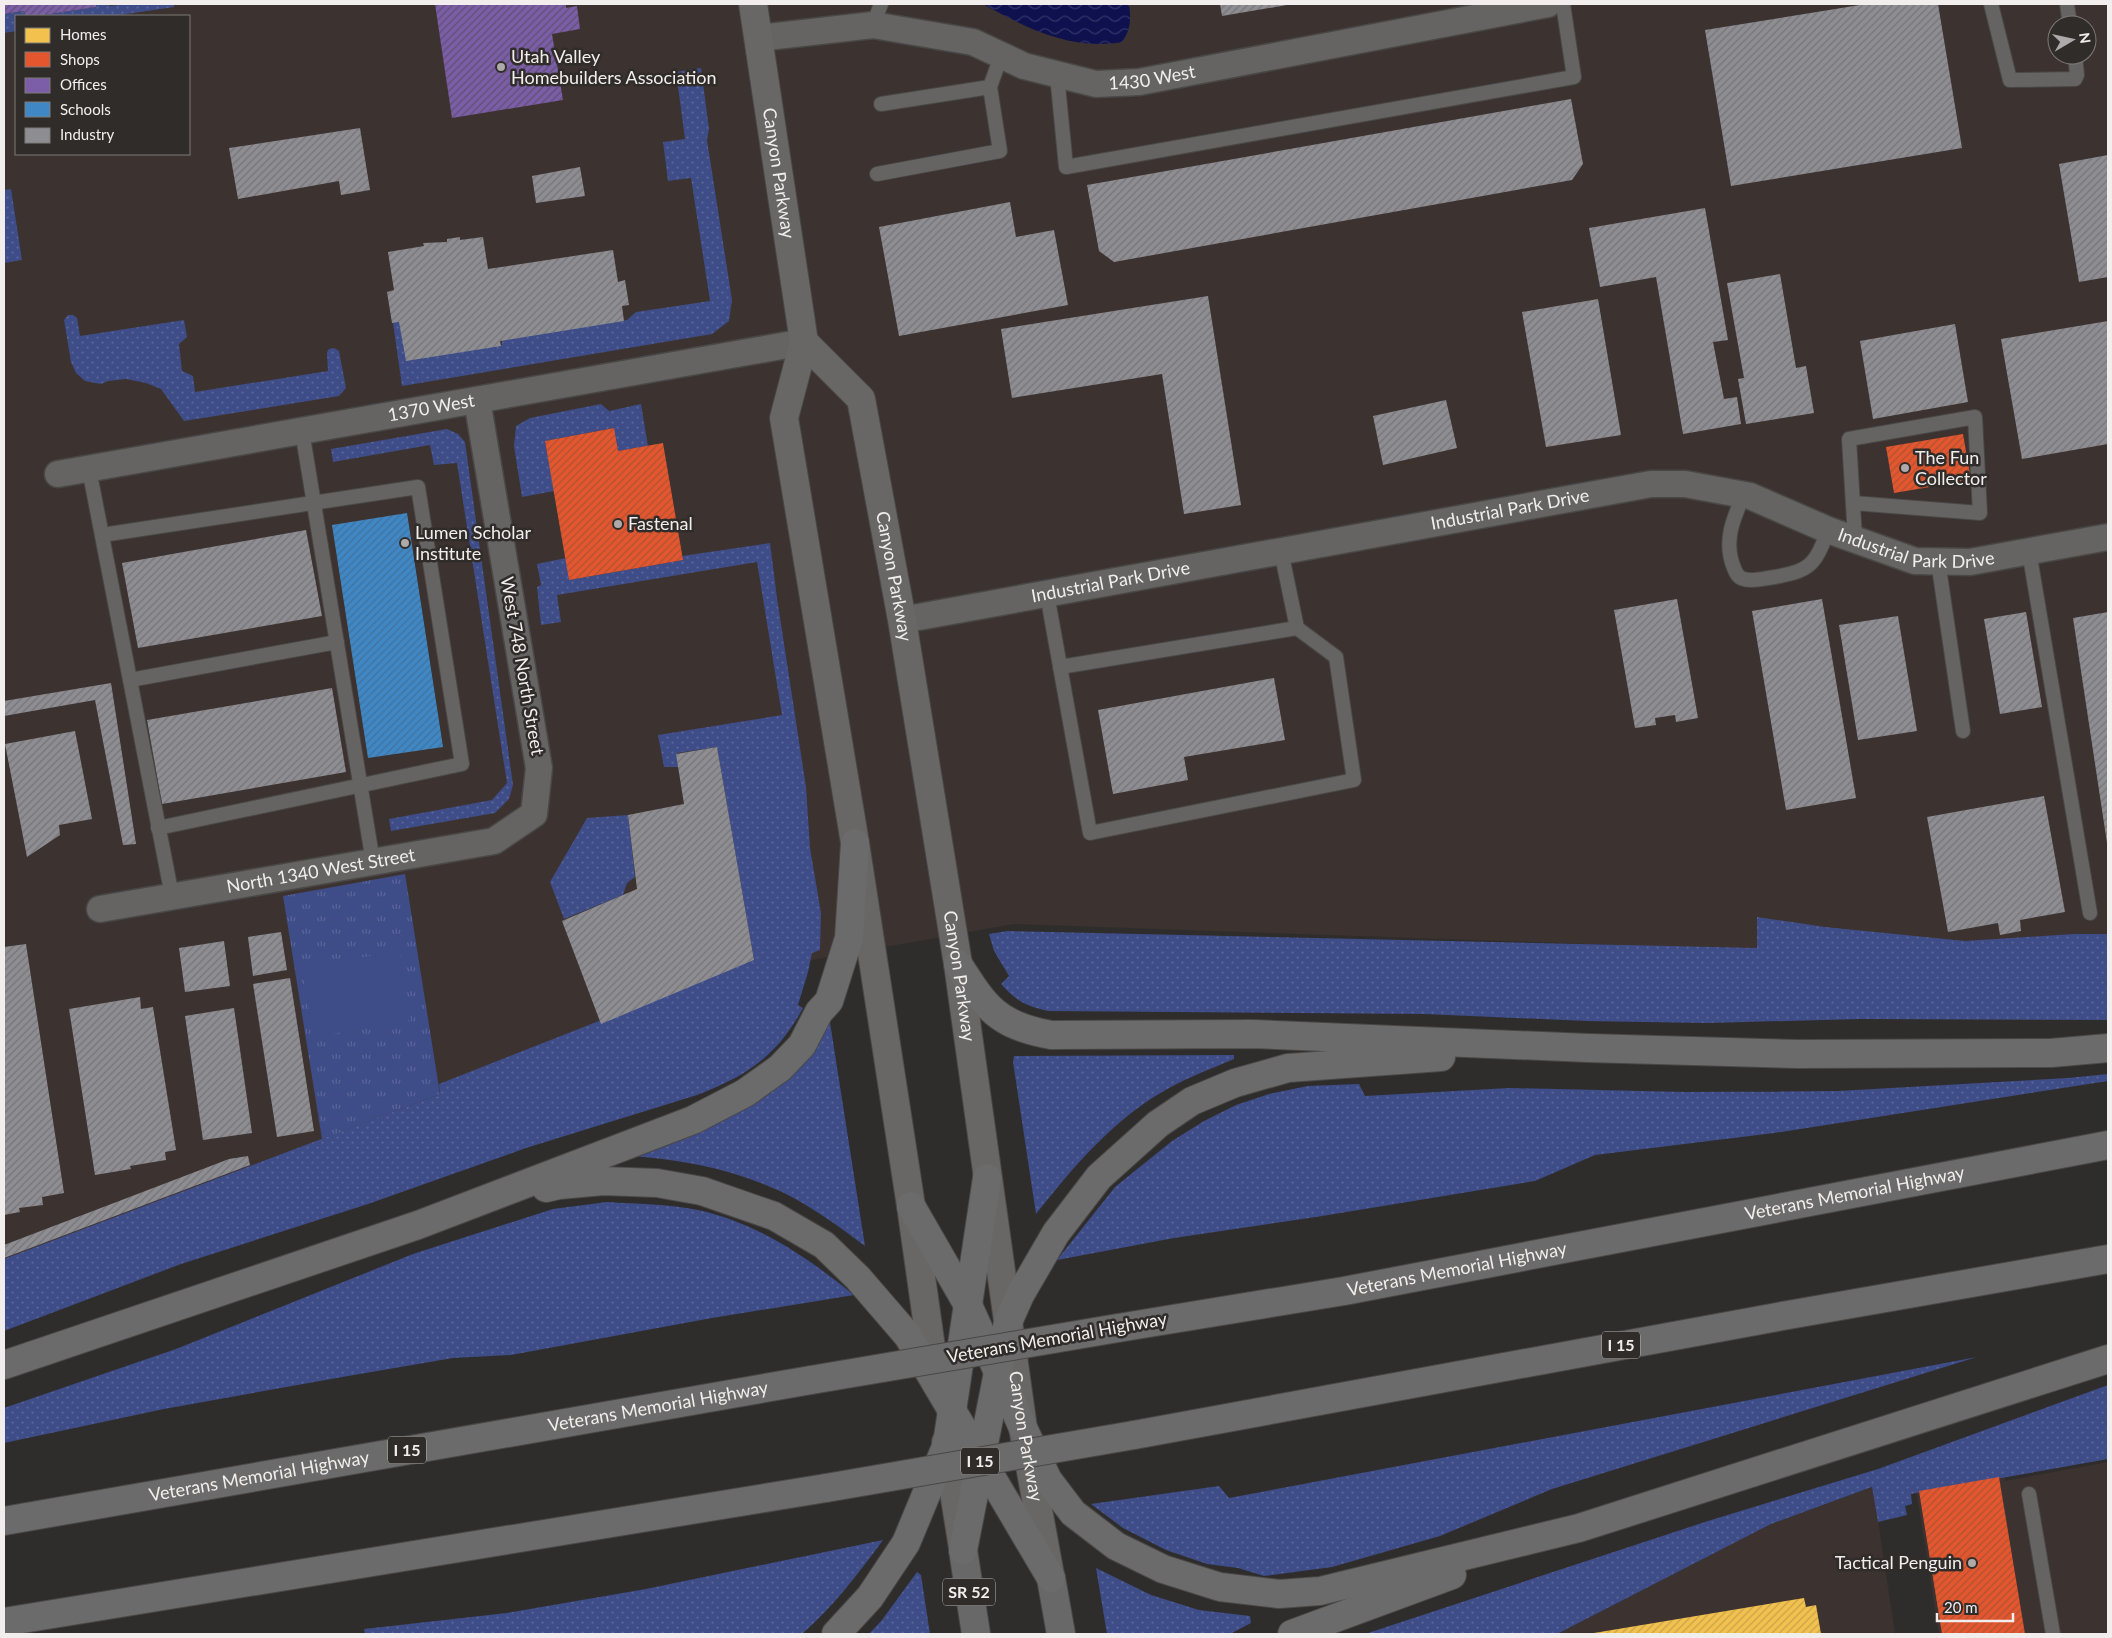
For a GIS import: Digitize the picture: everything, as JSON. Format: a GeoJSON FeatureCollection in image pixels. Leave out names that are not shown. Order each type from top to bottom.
{"type":"FeatureCollection","features":[{"type":"Feature","properties":{"kind":"highway"},"geometry":{"type":"LineString","coordinates":[[4,1365],[418,1225],[693,1120],[745,1093],[780,1068],[802,1045],[819,1012],[829,1001],[849,938],[855,842]]}},
{"type":"Feature","properties":{"kind":"highway"},"geometry":{"type":"LineString","coordinates":[[958,964],[977,994],[992,1012],[1010,1023],[1051,1035],[1253,1034],[1798,1054],[2051,1053],[2108,1048]]}},
{"type":"Feature","properties":{"kind":"highway"},"geometry":{"type":"LineString","coordinates":[[963,1550],[1008,1326],[1020,1296],[1056,1233],[1099,1177],[1158,1124],[1192,1101],[1235,1084],[1288,1068],[1569,1047]]}},
{"type":"Feature","properties":{"kind":"highway","name":"Veterans Memorial Highway"},"geometry":{"type":"LineString","coordinates":[[4,1521],[811,1380],[1344,1291],[2108,1145]]}},
{"type":"Feature","properties":{"kind":"highway"},"geometry":{"type":"LineString","coordinates":[[836,1634],[870,1597],[906,1543],[947,1444],[987,1178]]}},
{"type":"Feature","properties":{"kind":"highway"},"geometry":{"type":"LineString","coordinates":[[418,1225],[559,1185],[603,1181],[657,1182],[702,1191],[739,1202],[774,1216],[824,1246],[858,1278],[908,1336],[1051,1578]]}},
{"type":"Feature","properties":{"kind":"highway"},"geometry":{"type":"LineString","coordinates":[[911,1206],[968,1305],[1048,1480],[1073,1514],[1116,1546],[1162,1569],[1220,1587],[1279,1594],[1320,1591],[1579,1528]]}},
{"type":"Feature","properties":{"kind":"highway","name":"I 15"},"geometry":{"type":"LineString","coordinates":[[4,1622],[826,1488],[1788,1315],[2108,1260]]}},
{"type":"Feature","properties":{"kind":"highway"},"geometry":{"type":"LineString","coordinates":[[1292,1634],[1579,1528],[2108,1359]]}},
{"type":"Feature","properties":{"kind":"highway","name":"Canyon Parkway"},"geometry":{"type":"LineString","coordinates":[[963,1550],[976,1634]]}},
{"type":"Feature","properties":{"kind":"highway","name":"Canyon Parkway"},"geometry":{"type":"LineString","coordinates":[[1051,1578],[1061,1634]]}},
{"type":"Feature","properties":{"kind":"main road","name":"Canyon Parkway"},"geometry":{"type":"LineString","coordinates":[[752,4],[804,342],[784,418],[855,842],[911,1206],[936,1385],[963,1550]]}},
{"type":"Feature","properties":{"kind":"main road","name":"Canyon Parkway"},"geometry":{"type":"LineString","coordinates":[[804,342],[861,399],[902,620],[958,964],[1023,1428],[1051,1578]]}},
{"type":"Feature","properties":{"kind":"street","name":"1430 West"},"geometry":{"type":"LineString","coordinates":[[758,38],[877,15],[972,42],[1024,66],[1096,84],[1138,82],[1548,4]]}},
{"type":"Feature","properties":{"kind":"street","name":"1370 West"},"geometry":{"type":"LineString","coordinates":[[58,474],[804,342]]}},
{"type":"Feature","properties":{"kind":"street","name":"West 748 North Street"},"geometry":{"type":"LineString","coordinates":[[477,400],[539,768],[534,814]]}},
{"type":"Feature","properties":{"kind":"street","name":"Industrial Park Drive"},"geometry":{"type":"LineString","coordinates":[[902,620],[1651,484],[1685,484],[1744,494],[1790,512],[1828,530],[1855,538],[1914,561],[1970,562],[2108,537]]}},
{"type":"Feature","properties":{"kind":"street","name":"North 1340 West Street"},"geometry":{"type":"LineString","coordinates":[[100,908],[494,841],[534,814]]}},
{"type":"Feature","properties":{"kind":"lane"},"geometry":{"type":"LineString","coordinates":[[1057,75],[1066,167],[1574,77],[1563,4]]}},
{"type":"Feature","properties":{"kind":"lane"},"geometry":{"type":"LineString","coordinates":[[1992,4],[2010,80],[2075,79],[2078,75],[2076,65]]}},
{"type":"Feature","properties":{"kind":"lane"},"geometry":{"type":"LineString","coordinates":[[877,174],[1000,151],[990,87],[1001,56]]}},
{"type":"Feature","properties":{"kind":"lane"},"geometry":{"type":"LineString","coordinates":[[881,104],[990,87]]}},
{"type":"Feature","properties":{"kind":"lane"},"geometry":{"type":"LineString","coordinates":[[1854,503],[1980,513],[1975,417],[1849,439],[1855,538]]}},
{"type":"Feature","properties":{"kind":"lane"},"geometry":{"type":"LineString","coordinates":[[302,431],[373,862]]}},
{"type":"Feature","properties":{"kind":"lane"},"geometry":{"type":"LineString","coordinates":[[89,468],[172,896]]}},
{"type":"Feature","properties":{"kind":"lane"},"geometry":{"type":"LineString","coordinates":[[102,536],[418,487],[462,764],[158,828]]}},
{"type":"Feature","properties":{"kind":"lane"},"geometry":{"type":"LineString","coordinates":[[1744,494],[1729,534],[1732,563],[1736,574],[1742,579],[1751,580],[1779,576],[1805,569],[1820,551],[1828,530]]}},
{"type":"Feature","properties":{"kind":"lane"},"geometry":{"type":"LineString","coordinates":[[1047,594],[1090,833],[1354,780],[1336,657],[1297,628],[1281,551]]}},
{"type":"Feature","properties":{"kind":"lane"},"geometry":{"type":"LineString","coordinates":[[2029,551],[2090,912]]}},
{"type":"Feature","properties":{"kind":"lane"},"geometry":{"type":"LineString","coordinates":[[1938,561],[1963,731]]}},
{"type":"Feature","properties":{"kind":"lane"},"geometry":{"type":"LineString","coordinates":[[1060,667],[1297,628]]}},
{"type":"Feature","properties":{"kind":"lane"},"geometry":{"type":"LineString","coordinates":[[130,680],[337,642]]}},
{"type":"Feature","properties":{"kind":"lane"},"geometry":{"type":"LineString","coordinates":[[2029,1494],[2053,1634]]}},
{"type":"Feature","properties":{"kind":"shaded area"},"geometry":{"type":"Polygon","coordinates":[[[4,4],[2108,4],[2108,962],[1014,924],[778,966],[4,1271],[4,4]]]}},
{"type":"Feature","properties":{"kind":"shaded area"},"geometry":{"type":"Polygon","coordinates":[[[2108,1462],[2108,1634],[1939,1634],[1916,1489],[2004,1473],[2005,1481],[2108,1462]]]}},
{"type":"Feature","properties":{"kind":"shaded area"},"geometry":{"type":"Polygon","coordinates":[[[1873,1487],[1895,1634],[1557,1634],[1771,1524],[1873,1487]]]}},
{"type":"Feature","properties":{"kind":"green space"},"geometry":{"type":"Polygon","coordinates":[[[96,4],[109,4],[110,6],[174,4],[174,7],[120,15],[44,15],[96,7],[96,4]]]}},
{"type":"Feature","properties":{"kind":"green space"},"geometry":{"type":"Polygon","coordinates":[[[24,11],[25,15],[15,15],[15,31],[4,33],[4,14],[24,11]]]}},
{"type":"Feature","properties":{"kind":"green space"},"geometry":{"type":"Polygon","coordinates":[[[701,68],[709,129],[707,140],[732,300],[729,321],[712,334],[402,386],[393,323],[402,321],[409,360],[502,345],[502,340],[627,320],[636,312],[710,301],[691,178],[668,181],[663,142],[685,139],[676,72],[701,68]]]}},
{"type":"Feature","properties":{"kind":"green space"},"geometry":{"type":"Polygon","coordinates":[[[11,189],[22,260],[4,263],[4,190],[11,189]]]}},
{"type":"Feature","properties":{"kind":"green space"},"geometry":{"type":"Polygon","coordinates":[[[68,315],[73,315],[77,318],[80,336],[184,320],[187,337],[179,344],[182,371],[193,376],[195,392],[328,371],[327,352],[329,349],[334,348],[339,351],[346,388],[339,396],[184,421],[161,389],[146,383],[126,379],[108,381],[101,384],[85,381],[76,373],[71,362],[64,320],[68,315]]]}},
{"type":"Feature","properties":{"kind":"green space"},"geometry":{"type":"Polygon","coordinates":[[[601,404],[609,411],[641,404],[648,446],[618,451],[613,428],[545,441],[554,491],[522,497],[514,446],[516,426],[530,418],[601,404]]]}},
{"type":"Feature","properties":{"kind":"green space"},"geometry":{"type":"Polygon","coordinates":[[[447,429],[458,434],[465,442],[513,785],[509,799],[495,813],[391,831],[389,819],[492,800],[507,783],[457,463],[434,465],[430,445],[333,462],[331,449],[447,429]]]}},
{"type":"Feature","properties":{"kind":"green space"},"geometry":{"type":"Polygon","coordinates":[[[770,543],[806,787],[810,848],[821,913],[820,950],[812,953],[798,1005],[803,1008],[793,1025],[771,1052],[746,1072],[697,1095],[526,1148],[368,1204],[181,1264],[4,1331],[4,1259],[440,1094],[439,1084],[754,960],[717,747],[677,753],[678,767],[664,767],[658,735],[782,715],[757,562],[557,595],[561,622],[541,625],[537,587],[541,585],[537,564],[566,558],[569,580],[683,560],[682,556],[770,543]]]}},
{"type":"Feature","properties":{"kind":"green space"},"geometry":{"type":"Polygon","coordinates":[[[628,815],[635,877],[627,883],[623,895],[564,919],[550,882],[587,818],[628,815]]]}},
{"type":"Feature","properties":{"kind":"green space"},"geometry":{"type":"Polygon","coordinates":[[[405,874],[440,1094],[322,1139],[283,896],[405,874]]]}},
{"type":"Feature","properties":{"kind":"green space"},"geometry":{"type":"Polygon","coordinates":[[[1757,917],[1825,927],[1965,941],[2074,934],[2108,934],[2108,1020],[1861,1019],[1707,1023],[1587,1021],[1424,1014],[1048,1011],[1022,1002],[1001,984],[1009,976],[994,951],[989,934],[1008,931],[1757,948],[1757,917]]]}},
{"type":"Feature","properties":{"kind":"green space"},"geometry":{"type":"Polygon","coordinates":[[[399,951],[411,1020],[314,1037],[302,968],[399,951]]]}},
{"type":"Feature","properties":{"kind":"green space"},"geometry":{"type":"Polygon","coordinates":[[[829,1016],[865,1246],[803,1204],[764,1184],[727,1172],[689,1163],[630,1156],[678,1134],[829,1016]]]}},
{"type":"Feature","properties":{"kind":"green space"},"geometry":{"type":"Polygon","coordinates":[[[1234,1055],[1234,1059],[1179,1083],[1132,1112],[1081,1160],[1036,1214],[1013,1062],[1014,1056],[1234,1055]]]}},
{"type":"Feature","properties":{"kind":"green space"},"geometry":{"type":"Polygon","coordinates":[[[2108,1074],[2108,1081],[1774,1133],[1595,1155],[1535,1181],[1174,1238],[1057,1260],[1115,1187],[1172,1141],[1204,1121],[1236,1105],[1269,1094],[1308,1086],[1359,1084],[1365,1096],[1509,1088],[1686,1092],[1838,1091],[2108,1074]]]}},
{"type":"Feature","properties":{"kind":"green space"},"geometry":{"type":"Polygon","coordinates":[[[607,1202],[664,1205],[698,1210],[720,1216],[762,1233],[800,1255],[854,1295],[712,1318],[511,1355],[453,1358],[348,1376],[164,1409],[4,1443],[4,1408],[176,1349],[413,1254],[553,1209],[607,1202]]]}},
{"type":"Feature","properties":{"kind":"green space"},"geometry":{"type":"Polygon","coordinates":[[[1977,1357],[1552,1489],[1440,1536],[1332,1567],[1264,1576],[1238,1568],[1207,1564],[1166,1550],[1123,1528],[1091,1504],[1219,1486],[1229,1498],[1977,1357]]]}},
{"type":"Feature","properties":{"kind":"green space"},"geometry":{"type":"Polygon","coordinates":[[[2108,1385],[2108,1459],[1911,1494],[1912,1504],[1905,1506],[1907,1515],[1878,1522],[1872,1487],[1771,1524],[1557,1634],[1365,1634],[1708,1521],[1878,1469],[2108,1385]]]}},
{"type":"Feature","properties":{"kind":"green space"},"geometry":{"type":"Polygon","coordinates":[[[883,1540],[835,1601],[802,1634],[365,1634],[364,1629],[507,1613],[646,1589],[883,1540]]]}},
{"type":"Feature","properties":{"kind":"green space"},"geometry":{"type":"Polygon","coordinates":[[[1096,1568],[1151,1595],[1199,1610],[1250,1616],[1251,1623],[1230,1634],[1107,1634],[1096,1568]]]}},
{"type":"Feature","properties":{"kind":"green space"},"geometry":{"type":"Polygon","coordinates":[[[917,1572],[921,1575],[930,1634],[869,1634],[882,1620],[917,1572]]]}},
{"type":"Feature","properties":{"kind":"water"},"geometry":{"type":"Polygon","coordinates":[[[983,4],[1129,4],[1130,24],[1122,42],[1085,43],[1067,40],[1032,29],[983,4]]]}},
{"type":"Feature","properties":{"kind":"building: Homes"},"geometry":{"type":"Polygon","coordinates":[[[1804,1598],[1806,1607],[1816,1605],[1821,1634],[1588,1634],[1804,1598]]]}},
{"type":"Feature","properties":{"kind":"building: Shops","name":"Fastenal"},"geometry":{"type":"Polygon","coordinates":[[[614,428],[618,451],[663,443],[683,560],[569,580],[545,441],[614,428]]]}},
{"type":"Feature","properties":{"kind":"building: Shops"},"geometry":{"type":"Polygon","coordinates":[[[1963,434],[1971,480],[1894,493],[1886,447],[1963,434]]]}},
{"type":"Feature","properties":{"kind":"building: Shops","name":"Tactical Penguin"},"geometry":{"type":"Polygon","coordinates":[[[1999,1477],[2025,1634],[1942,1634],[1919,1491],[1999,1477]]]}},
{"type":"Feature","properties":{"kind":"building: Offices"},"geometry":{"type":"Polygon","coordinates":[[[4,4],[96,4],[96,7],[44,15],[25,15],[24,11],[4,14],[4,4]]]}},
{"type":"Feature","properties":{"kind":"building: Offices","name":"Utah Valley Homebuilders Association"},"geometry":{"type":"Polygon","coordinates":[[[435,4],[566,4],[566,8],[577,6],[580,29],[552,34],[563,100],[452,118],[435,4]]]}},
{"type":"Feature","properties":{"kind":"building: Schools"},"geometry":{"type":"Polygon","coordinates":[[[407,513],[443,747],[368,758],[332,525],[407,513]]]}},
{"type":"Feature","properties":{"kind":"building: Industry"},"geometry":{"type":"Polygon","coordinates":[[[1220,4],[1287,4],[1287,5],[1222,16],[1220,4]]]}},
{"type":"Feature","properties":{"kind":"building: Industry"},"geometry":{"type":"Polygon","coordinates":[[[1866,4],[1938,4],[1962,148],[1731,186],[1705,30],[1866,4]]]}},
{"type":"Feature","properties":{"kind":"building: Industry"},"geometry":{"type":"Polygon","coordinates":[[[1571,99],[1583,164],[1572,180],[1114,262],[1099,251],[1087,185],[1571,99]]]}},
{"type":"Feature","properties":{"kind":"building: Industry"},"geometry":{"type":"Polygon","coordinates":[[[360,128],[370,190],[341,195],[339,181],[238,199],[229,148],[360,128]]]}},
{"type":"Feature","properties":{"kind":"building: Industry"},"geometry":{"type":"Polygon","coordinates":[[[2108,155],[2108,277],[2079,282],[2059,164],[2108,155]]]}},
{"type":"Feature","properties":{"kind":"building: Industry"},"geometry":{"type":"Polygon","coordinates":[[[580,167],[585,196],[536,203],[532,176],[580,167]]]}},
{"type":"Feature","properties":{"kind":"building: Industry"},"geometry":{"type":"Polygon","coordinates":[[[1010,202],[1016,237],[1054,230],[1068,305],[899,336],[879,227],[1010,202]]]}},
{"type":"Feature","properties":{"kind":"building: Industry"},"geometry":{"type":"Polygon","coordinates":[[[1705,208],[1728,340],[1713,342],[1724,399],[1737,397],[1741,424],[1683,434],[1656,277],[1600,287],[1589,228],[1705,208]]]}},
{"type":"Feature","properties":{"kind":"building: Industry"},"geometry":{"type":"Polygon","coordinates":[[[460,237],[460,240],[483,237],[488,269],[613,250],[618,282],[625,280],[629,305],[622,306],[624,321],[500,341],[501,346],[406,361],[399,322],[392,323],[387,292],[394,290],[388,252],[424,246],[423,243],[447,242],[447,239],[460,237]]]}},
{"type":"Feature","properties":{"kind":"building: Industry"},"geometry":{"type":"Polygon","coordinates":[[[1780,274],[1796,368],[1806,366],[1814,413],[1746,424],[1738,379],[1744,378],[1727,283],[1780,274]]]}},
{"type":"Feature","properties":{"kind":"building: Industry"},"geometry":{"type":"Polygon","coordinates":[[[1208,296],[1241,505],[1184,514],[1162,374],[1012,398],[1001,329],[1208,296]]]}},
{"type":"Feature","properties":{"kind":"building: Industry"},"geometry":{"type":"Polygon","coordinates":[[[1598,299],[1621,435],[1546,447],[1522,312],[1598,299]]]}},
{"type":"Feature","properties":{"kind":"building: Industry"},"geometry":{"type":"Polygon","coordinates":[[[2108,321],[2108,444],[2022,459],[2001,339],[2108,321]]]}},
{"type":"Feature","properties":{"kind":"building: Industry"},"geometry":{"type":"Polygon","coordinates":[[[1955,324],[1968,402],[1873,419],[1860,341],[1955,324]]]}},
{"type":"Feature","properties":{"kind":"building: Industry"},"geometry":{"type":"Polygon","coordinates":[[[1446,400],[1457,448],[1383,465],[1373,416],[1446,400]]]}},
{"type":"Feature","properties":{"kind":"building: Industry"},"geometry":{"type":"Polygon","coordinates":[[[306,530],[322,616],[138,648],[122,563],[306,530]]]}},
{"type":"Feature","properties":{"kind":"building: Industry"},"geometry":{"type":"Polygon","coordinates":[[[1677,599],[1698,718],[1676,722],[1675,715],[1655,718],[1656,725],[1635,728],[1614,610],[1677,599]]]}},
{"type":"Feature","properties":{"kind":"building: Industry"},"geometry":{"type":"Polygon","coordinates":[[[1822,599],[1856,798],[1786,810],[1752,611],[1822,599]]]}},
{"type":"Feature","properties":{"kind":"building: Industry"},"geometry":{"type":"Polygon","coordinates":[[[2026,612],[2042,707],[2000,714],[1984,619],[2026,612]]]}},
{"type":"Feature","properties":{"kind":"building: Industry"},"geometry":{"type":"Polygon","coordinates":[[[2108,612],[2108,843],[2107,843],[2073,618],[2108,612]]]}},
{"type":"Feature","properties":{"kind":"building: Industry"},"geometry":{"type":"Polygon","coordinates":[[[1898,616],[1917,731],[1858,740],[1839,625],[1898,616]]]}},
{"type":"Feature","properties":{"kind":"building: Industry"},"geometry":{"type":"Polygon","coordinates":[[[1274,678],[1285,740],[1184,757],[1188,780],[1113,794],[1098,710],[1274,678]]]}},
{"type":"Feature","properties":{"kind":"building: Industry"},"geometry":{"type":"Polygon","coordinates":[[[111,683],[136,844],[123,845],[95,700],[4,716],[4,701],[111,683]]]}},
{"type":"Feature","properties":{"kind":"building: Industry"},"geometry":{"type":"Polygon","coordinates":[[[332,688],[346,772],[162,804],[147,720],[332,688]]]}},
{"type":"Feature","properties":{"kind":"building: Industry"},"geometry":{"type":"Polygon","coordinates":[[[75,731],[92,819],[59,825],[60,835],[27,857],[5,744],[75,731]]]}},
{"type":"Feature","properties":{"kind":"building: Industry"},"geometry":{"type":"Polygon","coordinates":[[[717,747],[754,960],[601,1024],[562,921],[637,889],[628,815],[684,804],[676,754],[717,747]]]}},
{"type":"Feature","properties":{"kind":"building: Industry"},"geometry":{"type":"Polygon","coordinates":[[[2044,796],[2065,912],[2020,920],[2021,931],[2000,935],[1998,923],[1948,932],[1927,817],[2044,796]]]}},
{"type":"Feature","properties":{"kind":"building: Industry"},"geometry":{"type":"Polygon","coordinates":[[[281,932],[287,970],[253,976],[248,937],[281,932]]]}},
{"type":"Feature","properties":{"kind":"building: Industry"},"geometry":{"type":"Polygon","coordinates":[[[224,941],[230,986],[185,992],[179,948],[224,941]]]}},
{"type":"Feature","properties":{"kind":"building: Industry"},"geometry":{"type":"Polygon","coordinates":[[[26,944],[64,1193],[42,1197],[43,1205],[19,1208],[20,1212],[4,1215],[4,947],[26,944]]]}},
{"type":"Feature","properties":{"kind":"building: Industry"},"geometry":{"type":"Polygon","coordinates":[[[290,978],[314,1131],[277,1137],[253,984],[290,978]]]}},
{"type":"Feature","properties":{"kind":"building: Industry"},"geometry":{"type":"Polygon","coordinates":[[[140,997],[141,1009],[153,1007],[176,1150],[165,1152],[166,1160],[130,1166],[131,1169],[95,1175],[69,1009],[140,997]]]}},
{"type":"Feature","properties":{"kind":"building: Industry"},"geometry":{"type":"Polygon","coordinates":[[[234,1008],[252,1133],[203,1140],[185,1016],[234,1008]]]}},
{"type":"Feature","properties":{"kind":"building: Industry"},"geometry":{"type":"Polygon","coordinates":[[[248,1156],[250,1165],[4,1258],[4,1245],[229,1159],[248,1156]]]}},
{"type":"Feature","properties":{"kind":"place","name":"Utah Valley Homebuilders Association"},"geometry":{"type":"Point","coordinates":[501,67]}},
{"type":"Feature","properties":{"kind":"place","name":"The Fun Collector"},"geometry":{"type":"Point","coordinates":[1905,468]}},
{"type":"Feature","properties":{"kind":"place","name":"Fastenal"},"geometry":{"type":"Point","coordinates":[618,524]}},
{"type":"Feature","properties":{"kind":"place","name":"Lumen Scholar Institute"},"geometry":{"type":"Point","coordinates":[405,543]}},
{"type":"Feature","properties":{"kind":"place","name":"Tactical Penguin"},"geometry":{"type":"Point","coordinates":[1972,1563]}}]}
